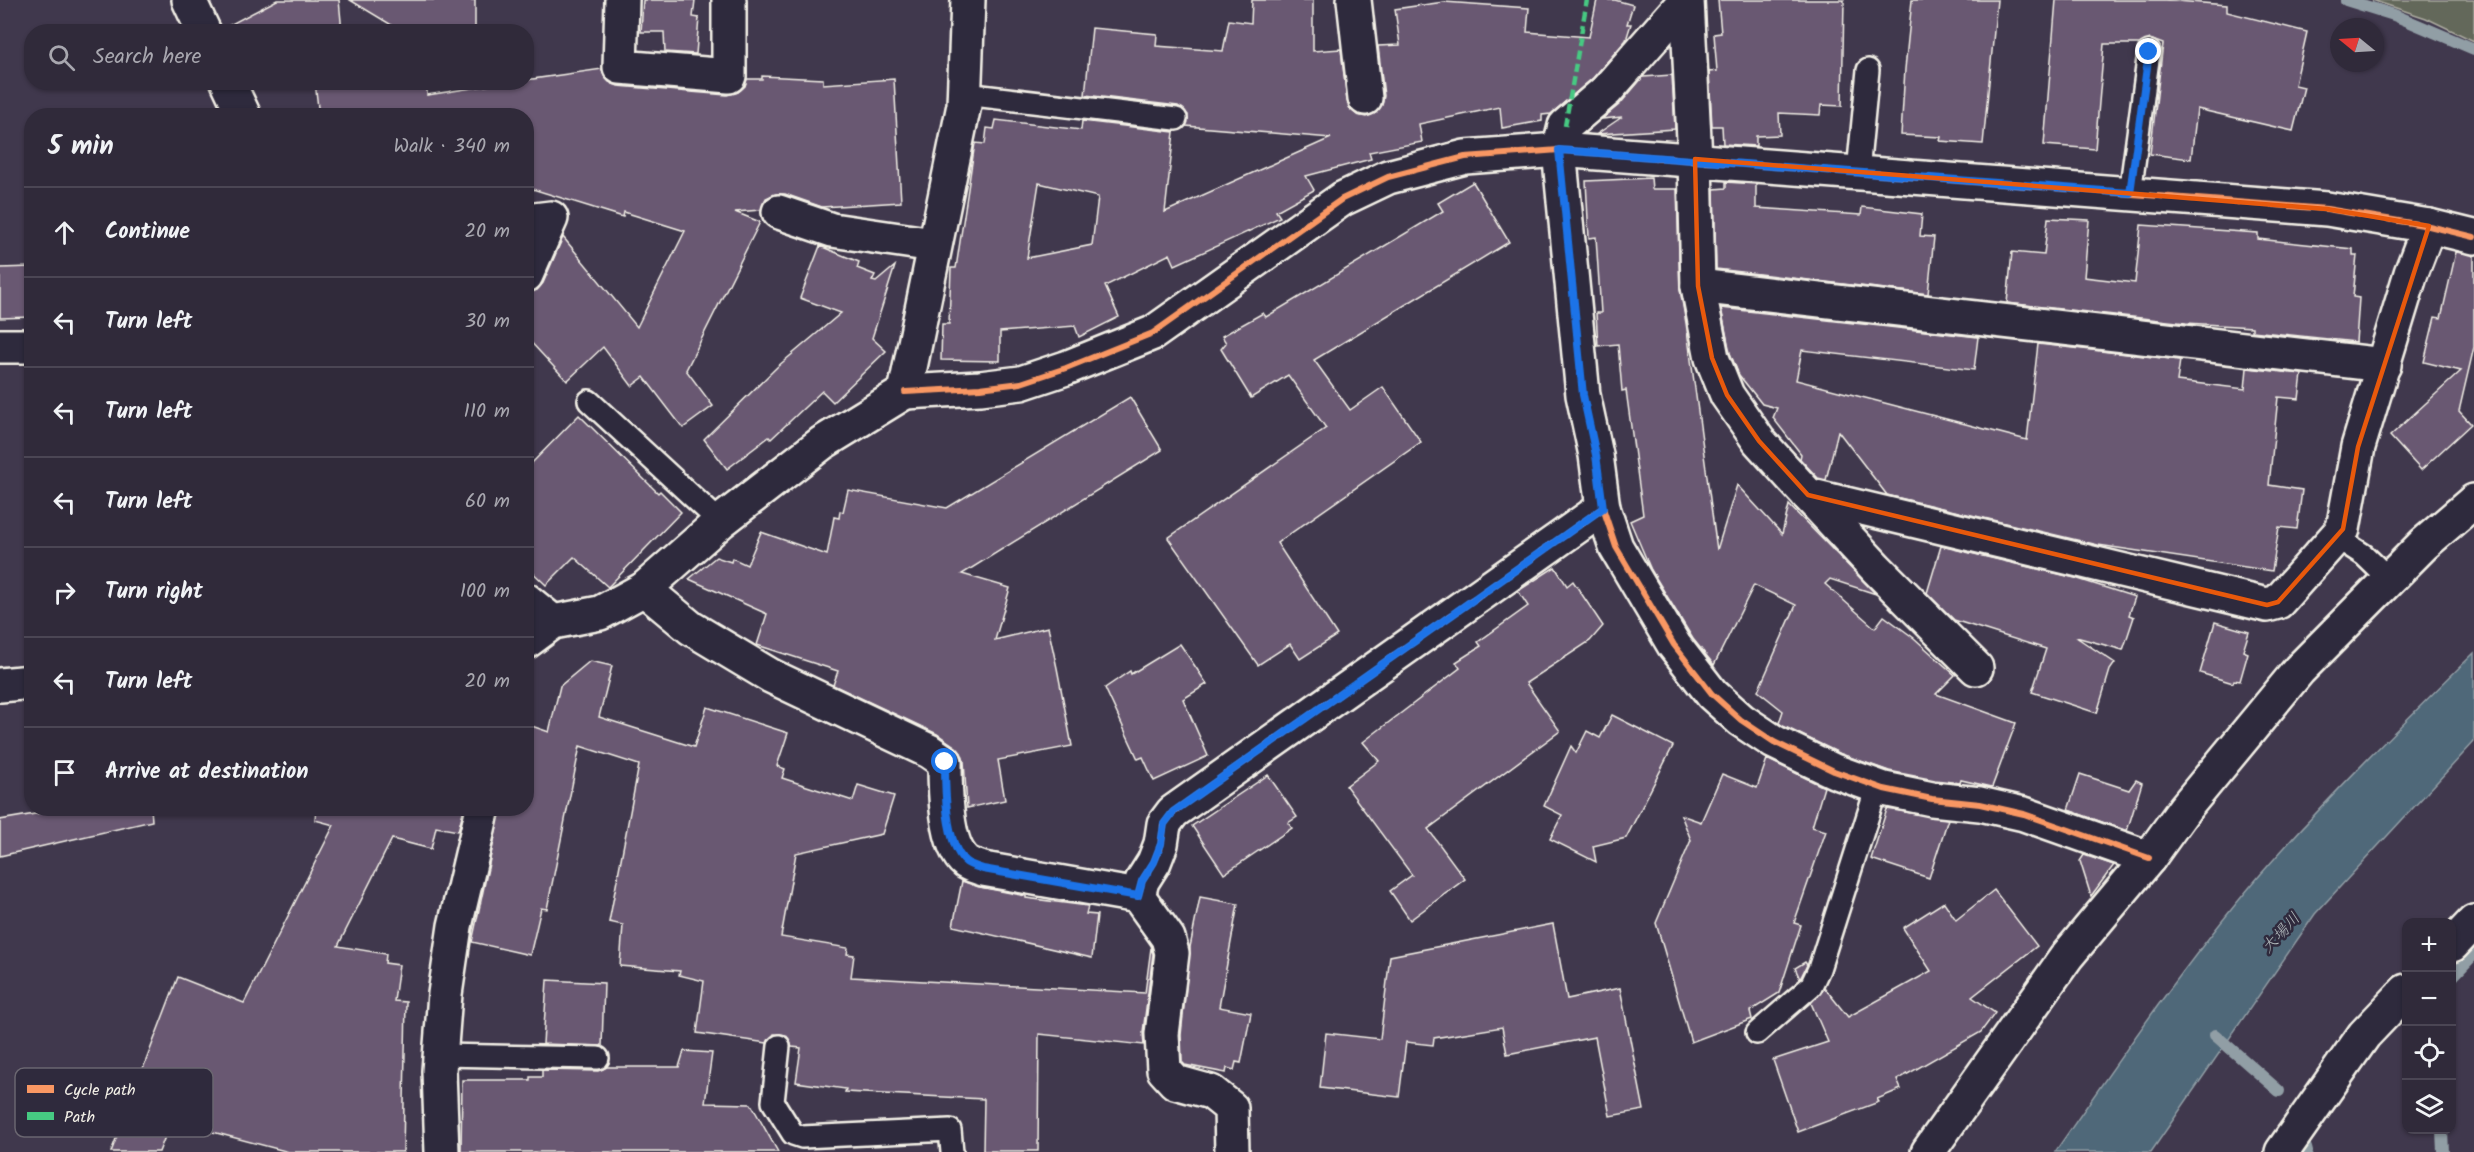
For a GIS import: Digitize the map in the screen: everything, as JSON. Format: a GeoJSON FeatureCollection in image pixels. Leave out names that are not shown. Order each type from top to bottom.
{"type":"FeatureCollection","features":[{"type":"Feature","properties":{"kind":"street"},"geometry":{"type":"LineString","coordinates":[[189,0],[200,24]]}},
{"type":"Feature","properties":{"kind":"street"},"geometry":{"type":"LineString","coordinates":[[621,0],[620,67],[729,76],[729,0]]}},
{"type":"Feature","properties":{"kind":"street"},"geometry":{"type":"LineString","coordinates":[[904,392],[965,94],[968,0]]}},
{"type":"Feature","properties":{"kind":"street"},"geometry":{"type":"LineString","coordinates":[[1354,0],[1365,98]]}},
{"type":"Feature","properties":{"kind":"street"},"geometry":{"type":"LineString","coordinates":[[1687,0],[1606,91],[1565,126],[1559,150],[1583,395],[1596,455],[1603,508],[1616,547],[1674,645],[1713,694],[1741,720],[1774,742],[1834,771],[1877,787],[1932,800],[1980,804],[2024,814],[2150,858]]}},
{"type":"Feature","properties":{"kind":"street"},"geometry":{"type":"LineString","coordinates":[[1687,0],[1695,159],[1698,286],[1712,358],[1727,395],[1759,441],[1808,495],[1876,568],[1976,668]]}},
{"type":"Feature","properties":{"kind":"street"},"geometry":{"type":"LineString","coordinates":[[232,90],[240,108]]}},
{"type":"Feature","properties":{"kind":"street"},"geometry":{"type":"LineString","coordinates":[[534,636],[553,622],[600,613],[644,589],[720,522],[822,443],[870,411],[904,392],[980,388],[1021,383],[1066,368],[1153,333],[1342,199],[1388,177],[1465,157],[1559,150],[2130,193],[2327,209],[2429,226],[2474,237]]}},
{"type":"Feature","properties":{"kind":"street"},"geometry":{"type":"LineString","coordinates":[[778,212],[832,230],[934,245]]}},
{"type":"Feature","properties":{"kind":"street"},"geometry":{"type":"LineString","coordinates":[[534,220],[551,218],[534,257]]}},
{"type":"Feature","properties":{"kind":"street"},"geometry":{"type":"LineString","coordinates":[[1808,495],[2267,605],[2278,602],[2343,529],[2358,447],[2411,273],[2429,226]]}},
{"type":"Feature","properties":{"kind":"street"},"geometry":{"type":"LineString","coordinates":[[1698,286],[2384,365]]}},
{"type":"Feature","properties":{"kind":"street"},"geometry":{"type":"LineString","coordinates":[[0,346],[24,346]]}},
{"type":"Feature","properties":{"kind":"street"},"geometry":{"type":"LineString","coordinates":[[1928,1152],[2067,956],[2150,858],[2185,808],[2299,670],[2424,544],[2474,501]]}},
{"type":"Feature","properties":{"kind":"street"},"geometry":{"type":"LineString","coordinates":[[1138,896],[1142,881],[1154,862],[1161,844],[1164,824],[1173,812],[1603,508]]}},
{"type":"Feature","properties":{"kind":"street"},"geometry":{"type":"LineString","coordinates":[[644,589],[691,628],[771,676],[929,751],[945,762],[949,824],[955,847],[966,862],[983,869],[1138,896],[1168,938],[1172,953],[1162,1034],[1164,1070],[1175,1082],[1211,1092],[1231,1108],[1232,1152]]}},
{"type":"Feature","properties":{"kind":"street"},"geometry":{"type":"LineString","coordinates":[[534,606],[553,622]]}},
{"type":"Feature","properties":{"kind":"street"},"geometry":{"type":"LineString","coordinates":[[0,685],[24,683]]}},
{"type":"Feature","properties":{"kind":"street"},"geometry":{"type":"LineString","coordinates":[[442,1152],[441,1054],[445,994],[455,926],[481,816]]}},
{"type":"Feature","properties":{"kind":"street"},"geometry":{"type":"LineString","coordinates":[[2456,940],[2474,922]]}},
{"type":"Feature","properties":{"kind":"street"},"geometry":{"type":"LineString","coordinates":[[2282,1152],[2364,1035],[2402,995]]}},
{"type":"Feature","properties":{"kind":"lane"},"geometry":{"type":"LineString","coordinates":[[2130,193],[2149,52]]}},
{"type":"Feature","properties":{"kind":"lane"},"geometry":{"type":"LineString","coordinates":[[1858,172],[1868,70]]}},
{"type":"Feature","properties":{"kind":"lane"},"geometry":{"type":"LineString","coordinates":[[965,94],[1176,119]]}},
{"type":"Feature","properties":{"kind":"lane"},"geometry":{"type":"LineString","coordinates":[[589,401],[720,522]]}},
{"type":"Feature","properties":{"kind":"lane"},"geometry":{"type":"LineString","coordinates":[[2336,537],[2364,555],[2389,579]]}},
{"type":"Feature","properties":{"kind":"lane"},"geometry":{"type":"LineString","coordinates":[[1757,1033],[1811,986],[1819,969],[1877,787]]}},
{"type":"Feature","properties":{"kind":"lane"},"geometry":{"type":"LineString","coordinates":[[779,1046],[773,1102],[793,1134],[802,1137],[950,1130],[952,1152]]}},
{"type":"Feature","properties":{"kind":"lane"},"geometry":{"type":"LineString","coordinates":[[441,1054],[598,1058]]}},
{"type":"Feature","properties":{"kind":"highlighted area"},"geometry":{"type":"Polygon","coordinates":[[[1695,159],[2327,209],[2429,226],[2358,447],[2343,529],[2278,602],[2267,605],[1808,495],[1759,441],[1727,395],[1712,358],[1698,286],[1695,159]]]}},
{"type":"Feature","properties":{"kind":"green space"},"geometry":{"type":"Polygon","coordinates":[[[2372,0],[2474,0],[2474,41],[2426,18],[2372,0]]]}},
{"type":"Feature","properties":{"kind":"water","name":"大場川"},"geometry":{"type":"Polygon","coordinates":[[[2474,653],[2474,742],[2315,914],[2151,1152],[2055,1152],[2179,977],[2232,908],[2285,846],[2338,790],[2474,653]]]}},
{"type":"Feature","properties":{"kind":"building"},"geometry":{"type":"Polygon","coordinates":[[[277,0],[339,0],[341,24],[231,24],[277,0]]]}},
{"type":"Feature","properties":{"kind":"building"},"geometry":{"type":"Polygon","coordinates":[[[350,0],[475,0],[475,24],[390,24],[350,0]]]}},
{"type":"Feature","properties":{"kind":"building"},"geometry":{"type":"Polygon","coordinates":[[[643,0],[695,0],[693,17],[699,18],[696,54],[665,52],[664,32],[641,32],[643,0]]]}},
{"type":"Feature","properties":{"kind":"building"},"geometry":{"type":"Polygon","coordinates":[[[1252,0],[1313,0],[1313,51],[1341,49],[1347,101],[1350,109],[1357,115],[1366,117],[1376,113],[1382,105],[1384,96],[1378,46],[1400,45],[1395,9],[1444,2],[1529,8],[1527,32],[1589,37],[1597,0],[1615,0],[1633,5],[1627,24],[1631,24],[1626,40],[1593,78],[1551,114],[1542,115],[1542,121],[1502,128],[1500,107],[1419,124],[1422,142],[1369,152],[1371,159],[1306,176],[1314,190],[1276,211],[1280,217],[1175,265],[1170,254],[1105,286],[1119,317],[1079,337],[1075,326],[1000,332],[1000,361],[941,360],[942,324],[949,324],[951,268],[956,268],[975,143],[985,144],[987,128],[994,129],[996,120],[1081,130],[1082,121],[1174,132],[1165,212],[1331,138],[1186,126],[1188,115],[1178,106],[1085,95],[1092,28],[1157,34],[1156,46],[1223,51],[1229,20],[1251,23],[1252,0]],[[1039,183],[1027,258],[1092,245],[1098,197],[1039,183]]]}},
{"type":"Feature","properties":{"kind":"building"},"geometry":{"type":"Polygon","coordinates":[[[1718,0],[1844,0],[1842,106],[1821,105],[1820,115],[1779,113],[1780,135],[1756,136],[1756,146],[1723,144],[1722,126],[1712,126],[1709,72],[1717,71],[1714,34],[1721,33],[1718,0]]]}},
{"type":"Feature","properties":{"kind":"building"},"geometry":{"type":"Polygon","coordinates":[[[1912,0],[1997,0],[1983,144],[1940,141],[1941,137],[1901,135],[1912,0]]]}},
{"type":"Feature","properties":{"kind":"building"},"geometry":{"type":"Polygon","coordinates":[[[2056,0],[2165,0],[2227,5],[2227,12],[2307,32],[2295,85],[2304,87],[2293,131],[2197,109],[2191,159],[2150,154],[2163,44],[2150,39],[2139,44],[2104,44],[2095,149],[2044,145],[2056,0]]]}},
{"type":"Feature","properties":{"kind":"building"},"geometry":{"type":"Polygon","coordinates":[[[602,69],[609,82],[618,86],[727,95],[738,92],[745,86],[747,79],[762,79],[762,76],[823,79],[823,84],[894,79],[901,202],[822,207],[785,194],[776,194],[766,198],[761,210],[735,212],[760,222],[686,370],[713,406],[683,428],[644,377],[632,386],[603,347],[567,381],[534,346],[534,291],[543,283],[563,237],[637,327],[685,231],[624,212],[623,217],[534,189],[534,108],[318,108],[316,90],[427,90],[427,95],[459,90],[534,90],[534,79],[602,69]]]}},
{"type":"Feature","properties":{"kind":"building"},"geometry":{"type":"Polygon","coordinates":[[[1672,75],[1675,129],[1597,134],[1622,117],[1602,119],[1620,104],[1643,77],[1672,75]]]}},
{"type":"Feature","properties":{"kind":"building"},"geometry":{"type":"Polygon","coordinates":[[[1651,178],[1652,189],[1677,189],[1680,289],[1717,550],[1737,485],[1782,534],[1789,505],[1876,594],[1830,579],[1825,584],[1875,628],[1884,616],[1914,638],[1955,675],[1936,694],[2016,723],[1992,787],[1961,780],[1960,783],[1935,780],[1889,771],[1841,754],[1783,726],[1779,723],[1783,711],[1758,691],[1796,605],[1754,585],[1714,665],[1693,639],[1651,570],[1630,521],[1643,515],[1626,390],[1622,391],[1618,344],[1598,346],[1596,313],[1601,313],[1596,237],[1589,238],[1586,181],[1651,178]]]}},
{"type":"Feature","properties":{"kind":"building"},"geometry":{"type":"Polygon","coordinates":[[[1473,182],[1509,242],[1314,360],[1350,410],[1383,387],[1421,442],[1277,543],[1337,635],[1300,659],[1290,644],[1258,665],[1168,538],[1326,428],[1288,375],[1251,398],[1221,349],[1226,343],[1222,336],[1263,313],[1266,317],[1443,211],[1438,203],[1473,182]]]}},
{"type":"Feature","properties":{"kind":"building"},"geometry":{"type":"Polygon","coordinates":[[[1726,182],[1756,184],[1756,208],[1861,215],[1862,207],[1922,214],[1920,236],[1934,237],[1928,294],[1716,269],[1714,189],[1726,188],[1726,182]]]}},
{"type":"Feature","properties":{"kind":"building"},"geometry":{"type":"Polygon","coordinates":[[[2048,218],[2089,220],[2084,277],[2135,283],[2141,225],[2258,233],[2258,239],[2353,249],[2353,255],[2357,255],[2353,297],[2359,298],[2356,342],[2252,331],[2252,327],[2186,323],[2007,303],[2012,252],[2044,255],[2048,218]]]}},
{"type":"Feature","properties":{"kind":"building"},"geometry":{"type":"Polygon","coordinates":[[[820,246],[859,262],[857,268],[875,275],[872,281],[876,282],[895,266],[872,338],[886,351],[833,402],[822,391],[771,439],[769,437],[727,469],[704,439],[777,367],[841,313],[800,298],[820,246]]]}},
{"type":"Feature","properties":{"kind":"building"},"geometry":{"type":"Polygon","coordinates":[[[2456,252],[2474,255],[2474,347],[2459,411],[2471,424],[2421,470],[2390,436],[2461,371],[2424,362],[2435,317],[2441,318],[2456,252]]]}},
{"type":"Feature","properties":{"kind":"building"},"geometry":{"type":"Polygon","coordinates":[[[24,267],[24,317],[0,318],[0,268],[24,267]]]}},
{"type":"Feature","properties":{"kind":"building"},"geometry":{"type":"Polygon","coordinates":[[[1721,308],[1978,337],[1974,370],[1802,350],[1796,380],[2027,440],[2038,344],[2180,360],[2177,381],[2245,389],[2247,368],[2302,374],[2299,399],[2278,397],[2269,485],[2302,490],[2297,529],[2279,527],[2272,571],[2098,545],[1887,495],[1838,431],[1826,480],[1818,478],[1800,459],[1801,454],[1773,418],[1777,408],[1762,404],[1739,375],[1730,353],[1721,308]]]}},
{"type":"Feature","properties":{"kind":"building"},"geometry":{"type":"Polygon","coordinates":[[[1130,397],[1162,450],[962,574],[1010,588],[995,640],[1048,627],[1072,746],[998,760],[1005,800],[967,808],[964,761],[956,747],[937,734],[833,685],[838,671],[757,645],[767,614],[689,579],[716,557],[731,562],[732,558],[747,565],[761,532],[827,555],[834,517],[839,518],[840,511],[843,512],[848,490],[947,508],[1130,397]]]}},
{"type":"Feature","properties":{"kind":"building"},"geometry":{"type":"Polygon","coordinates":[[[579,415],[658,493],[660,491],[681,512],[608,587],[574,557],[546,585],[534,574],[534,461],[579,415]]]}},
{"type":"Feature","properties":{"kind":"building"},"geometry":{"type":"Polygon","coordinates":[[[1941,546],[2075,578],[2135,597],[2129,615],[2134,617],[2123,650],[2076,637],[2115,663],[2110,670],[2097,713],[2032,692],[2046,649],[1954,620],[1927,593],[1941,546]]]}},
{"type":"Feature","properties":{"kind":"building"},"geometry":{"type":"Polygon","coordinates":[[[1555,567],[1567,586],[1573,581],[1603,626],[1590,641],[1526,683],[1560,731],[1428,829],[1465,879],[1410,920],[1390,891],[1412,875],[1346,786],[1379,761],[1363,742],[1460,668],[1456,662],[1481,646],[1478,642],[1528,606],[1518,591],[1555,567]]]}},
{"type":"Feature","properties":{"kind":"building"},"geometry":{"type":"Polygon","coordinates":[[[2215,622],[2249,632],[2243,651],[2248,653],[2240,681],[2234,680],[2233,683],[2200,673],[2215,622]]]}},
{"type":"Feature","properties":{"kind":"building"},"geometry":{"type":"Polygon","coordinates":[[[1180,644],[1207,684],[1183,699],[1208,756],[1154,781],[1143,757],[1138,759],[1105,688],[1130,671],[1131,674],[1180,644]]]}},
{"type":"Feature","properties":{"kind":"building"},"geometry":{"type":"Polygon","coordinates":[[[590,661],[612,666],[599,717],[694,747],[707,707],[788,733],[777,766],[785,769],[782,778],[853,801],[858,785],[894,796],[882,834],[796,853],[781,937],[848,948],[847,954],[854,955],[851,977],[1145,993],[1151,948],[1153,954],[1143,1032],[1144,1045],[1039,1034],[1038,1151],[983,1151],[984,1099],[845,1092],[846,1089],[796,1082],[801,1048],[792,1047],[786,1035],[774,1034],[767,1043],[697,1033],[704,981],[679,975],[680,971],[620,966],[623,925],[609,922],[639,765],[580,746],[547,909],[541,908],[530,955],[472,942],[499,816],[534,816],[534,727],[549,732],[560,686],[590,661]]]}},
{"type":"Feature","properties":{"kind":"building"},"geometry":{"type":"Polygon","coordinates":[[[1612,715],[1673,746],[1626,838],[1593,846],[1596,862],[1550,839],[1562,815],[1544,806],[1571,746],[1576,753],[1587,731],[1600,738],[1612,715]]]}},
{"type":"Feature","properties":{"kind":"building"},"geometry":{"type":"Polygon","coordinates":[[[1767,759],[1824,787],[1812,827],[1826,831],[1794,923],[1801,925],[1779,993],[1750,1011],[1752,1019],[1691,1042],[1656,923],[1691,840],[1681,815],[1701,822],[1722,774],[1757,788],[1767,759]]]}},
{"type":"Feature","properties":{"kind":"building"},"geometry":{"type":"Polygon","coordinates":[[[2080,774],[2129,790],[2136,780],[2142,783],[2127,831],[2068,810],[2080,774]]]}},
{"type":"Feature","properties":{"kind":"building"},"geometry":{"type":"Polygon","coordinates":[[[1268,775],[1297,817],[1288,823],[1292,828],[1224,874],[1192,826],[1268,775]]]}},
{"type":"Feature","properties":{"kind":"building"},"geometry":{"type":"Polygon","coordinates":[[[1887,809],[1948,819],[1929,878],[1871,859],[1887,809]]]}},
{"type":"Feature","properties":{"kind":"building"},"geometry":{"type":"Polygon","coordinates":[[[24,816],[152,816],[152,821],[0,856],[0,820],[24,816]]]}},
{"type":"Feature","properties":{"kind":"building"},"geometry":{"type":"Polygon","coordinates":[[[315,816],[462,816],[458,831],[436,827],[431,849],[392,839],[338,946],[386,954],[385,963],[399,965],[394,1001],[406,1002],[403,1152],[289,1152],[213,1132],[213,1068],[143,1068],[178,977],[244,1003],[334,825],[315,820],[315,816]]]}},
{"type":"Feature","properties":{"kind":"building"},"geometry":{"type":"Polygon","coordinates":[[[2084,855],[2114,865],[2091,896],[2080,861],[2084,855]]]}},
{"type":"Feature","properties":{"kind":"building"},"geometry":{"type":"Polygon","coordinates":[[[962,881],[1026,896],[1026,898],[1088,906],[1086,914],[1097,915],[1092,958],[953,926],[962,881]]]}},
{"type":"Feature","properties":{"kind":"building"},"geometry":{"type":"Polygon","coordinates":[[[1994,890],[2037,946],[1972,997],[1995,1013],[1981,1032],[1897,1080],[1901,1089],[1877,1099],[1879,1102],[1798,1132],[1773,1060],[1828,1042],[1811,1003],[1824,987],[1848,1017],[1931,971],[1903,928],[1944,902],[1956,920],[1994,890]]]}},
{"type":"Feature","properties":{"kind":"building"},"geometry":{"type":"Polygon","coordinates":[[[1200,897],[1238,904],[1219,1007],[1251,1013],[1241,1063],[1236,1062],[1234,1070],[1227,1068],[1226,1073],[1185,1065],[1182,1062],[1181,1035],[1190,947],[1200,897]]]}},
{"type":"Feature","properties":{"kind":"building"},"geometry":{"type":"Polygon","coordinates":[[[1553,924],[1567,999],[1620,988],[1644,1110],[1610,1116],[1595,1037],[1507,1054],[1502,1027],[1434,1038],[1433,1045],[1406,1042],[1399,1097],[1320,1088],[1326,1033],[1380,1039],[1390,956],[1553,924]]]}},
{"type":"Feature","properties":{"kind":"building"},"geometry":{"type":"Polygon","coordinates":[[[1805,962],[1807,965],[1800,979],[1795,968],[1805,962]]]}},
{"type":"Feature","properties":{"kind":"building"},"geometry":{"type":"Polygon","coordinates":[[[547,980],[604,983],[602,1046],[543,1044],[547,980]]]}},
{"type":"Feature","properties":{"kind":"building"},"geometry":{"type":"Polygon","coordinates":[[[684,1051],[712,1053],[705,1103],[751,1104],[778,1152],[461,1152],[462,1080],[530,1080],[530,1077],[542,1077],[542,1070],[598,1071],[607,1067],[679,1067],[684,1051]]]}},
{"type":"Feature","properties":{"kind":"building"},"geometry":{"type":"Polygon","coordinates":[[[117,1137],[165,1137],[159,1152],[111,1152],[117,1137]]]}},
{"type":"Feature","properties":{"kind":"waterway"},"geometry":{"type":"LineString","coordinates":[[2346,0],[2394,15],[2474,49]]}},
{"type":"Feature","properties":{"kind":"waterway"},"geometry":{"type":"LineString","coordinates":[[2456,973],[2474,954]]}},
{"type":"Feature","properties":{"kind":"waterway"},"geometry":{"type":"LineString","coordinates":[[2215,1035],[2279,1091]]}},
{"type":"Feature","properties":{"kind":"waterway"},"geometry":{"type":"LineString","coordinates":[[2442,1134],[2443,1152]]}},
{"type":"Feature","properties":{"kind":"waterway"},"geometry":{"type":"LineString","coordinates":[[2306,1148],[2307,1152]]}},
{"type":"Feature","properties":{"kind":"marked path"},"geometry":{"type":"LineString","coordinates":[[1565,126],[1587,0]]}},
{"type":"Feature","properties":{"kind":"cycle path"},"geometry":{"type":"LineString","coordinates":[[905,392],[980,388],[1021,383],[1066,368],[1153,333],[1342,199],[1388,177],[1465,157],[1559,150],[2327,209],[2429,226],[2474,237]]}},
{"type":"Feature","properties":{"kind":"cycle path"},"geometry":{"type":"LineString","coordinates":[[1138,896],[1142,881],[1154,862],[1161,844],[1164,824],[1173,812],[1603,508],[1616,547],[1674,645],[1712,694],[1741,720],[1774,742],[1834,771],[1884,789],[1932,799],[1980,804],[2024,814],[2149,858]]}},
{"type":"Feature","properties":{"kind":"route"},"geometry":{"type":"LineString","coordinates":[[945,762],[949,824],[955,847],[966,862],[983,869],[1138,896],[1142,881],[1154,862],[1161,844],[1164,824],[1173,812],[1603,508],[1596,455],[1583,395],[1559,150],[2130,193],[2149,52]]}}]}
